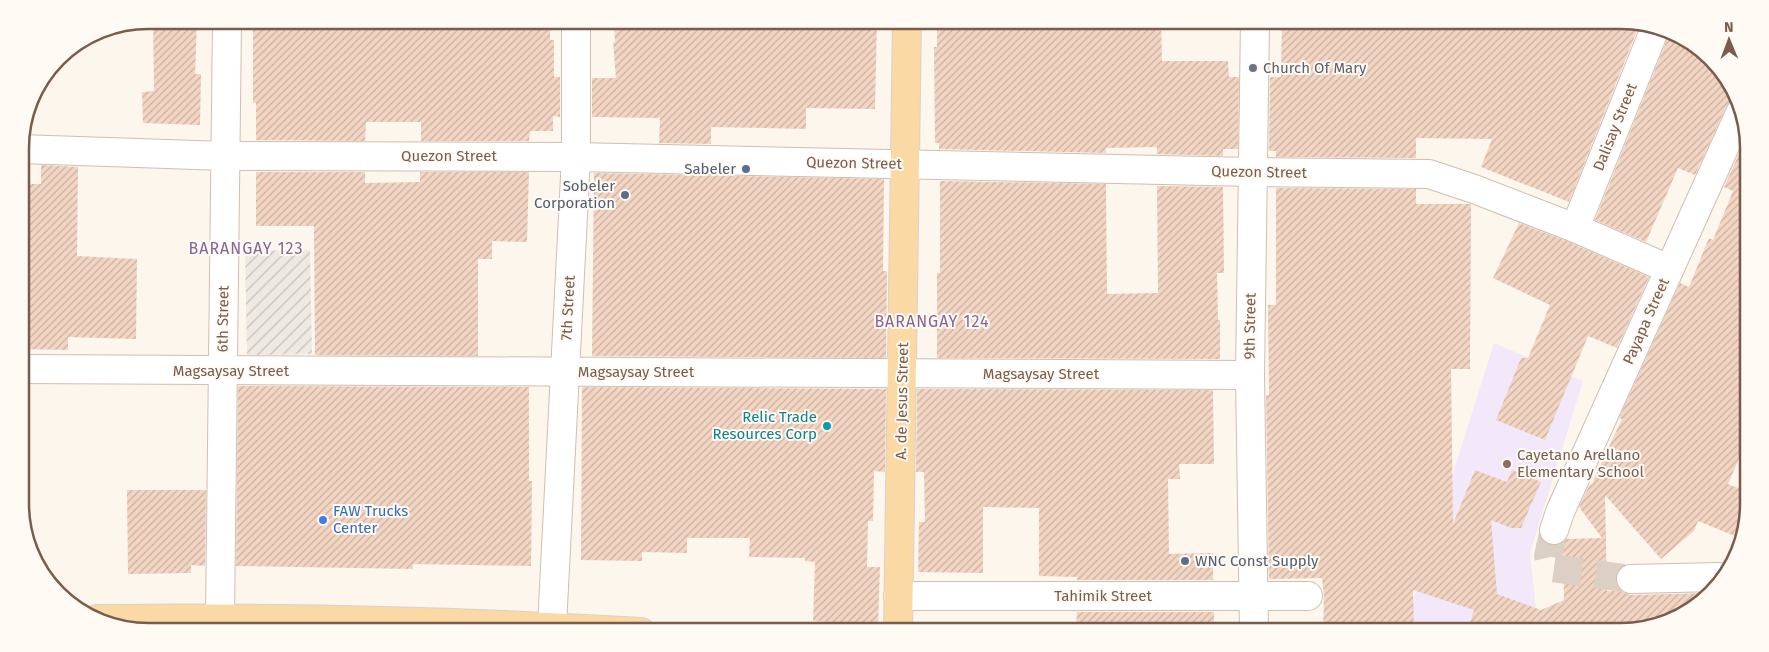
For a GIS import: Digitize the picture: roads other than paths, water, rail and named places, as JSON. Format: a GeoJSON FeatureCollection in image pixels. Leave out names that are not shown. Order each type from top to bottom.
{"type":"FeatureCollection","features":[{"type":"Feature","properties":{"kind":"main road","name":"A. de Jesus Street"},"geometry":{"type":"LineString","coordinates":[[898,623],[907,29]]}},
{"type":"Feature","properties":{"kind":"main road"},"geometry":{"type":"LineString","coordinates":[[116,619],[220,618],[428,623]]}},
{"type":"Feature","properties":{"kind":"street","name":"6th Street"},"geometry":{"type":"LineString","coordinates":[[220,618],[228,29]]}},
{"type":"Feature","properties":{"kind":"street","name":"7th Street"},"geometry":{"type":"LineString","coordinates":[[552,623],[576,156],[576,29]]}},
{"type":"Feature","properties":{"kind":"street","name":"9th Street"},"geometry":{"type":"LineString","coordinates":[[1254,623],[1250,375],[1255,29]]}},
{"type":"Feature","properties":{"kind":"street","name":"Dalisay Street"},"geometry":{"type":"LineString","coordinates":[[1575,228],[1653,33]]}},
{"type":"Feature","properties":{"kind":"street","name":"Payapa Street"},"geometry":{"type":"LineString","coordinates":[[1554,530],[1560,512],[1737,120]]}},
{"type":"Feature","properties":{"kind":"street","name":"Quezon Street"},"geometry":{"type":"LineString","coordinates":[[29,149],[226,156],[576,156],[1252,172],[1430,174],[1575,228],[1670,269]]}},
{"type":"Feature","properties":{"kind":"street","name":"Magsaysay Street"},"geometry":{"type":"LineString","coordinates":[[29,369],[1250,375]]}},
{"type":"Feature","properties":{"kind":"street"},"geometry":{"type":"LineString","coordinates":[[1631,579],[1715,577]]}},
{"type":"Feature","properties":{"kind":"street","name":"Tahimik Street"},"geometry":{"type":"LineString","coordinates":[[898,596],[1308,596]]}},
{"type":"Feature","properties":{"kind":"tunnel"},"geometry":{"type":"LineString","coordinates":[[1554,530],[1548,556],[1551,568],[1631,579]]}},
{"type":"Feature","properties":{"kind":"place","name":"Church Of Mary"},"geometry":{"type":"Point","coordinates":[1253,68]}},
{"type":"Feature","properties":{"kind":"place","name":"Sabeler"},"geometry":{"type":"Point","coordinates":[746,169]}},
{"type":"Feature","properties":{"kind":"place","name":"Sobeler Corporation"},"geometry":{"type":"Point","coordinates":[625,195]}},
{"type":"Feature","properties":{"kind":"place","name":"Relic Trade Resources Corp"},"geometry":{"type":"Point","coordinates":[827,426]}},
{"type":"Feature","properties":{"kind":"place","name":"Cayetano Arellano Elementary School"},"geometry":{"type":"Point","coordinates":[1507,464]}},
{"type":"Feature","properties":{"kind":"place","name":"FAW Trucks Center"},"geometry":{"type":"Point","coordinates":[323,520]}},
{"type":"Feature","properties":{"kind":"place","name":"WNC Const Supply"},"geometry":{"type":"Point","coordinates":[1185,561]}},
{"type":"Feature","properties":{"kind":"district","name":"BARANGAY 123"},"geometry":{"type":"Point","coordinates":[246,248]}},
{"type":"Feature","properties":{"kind":"district","name":"BARANGAY 124"},"geometry":{"type":"Point","coordinates":[932,321]}}]}
